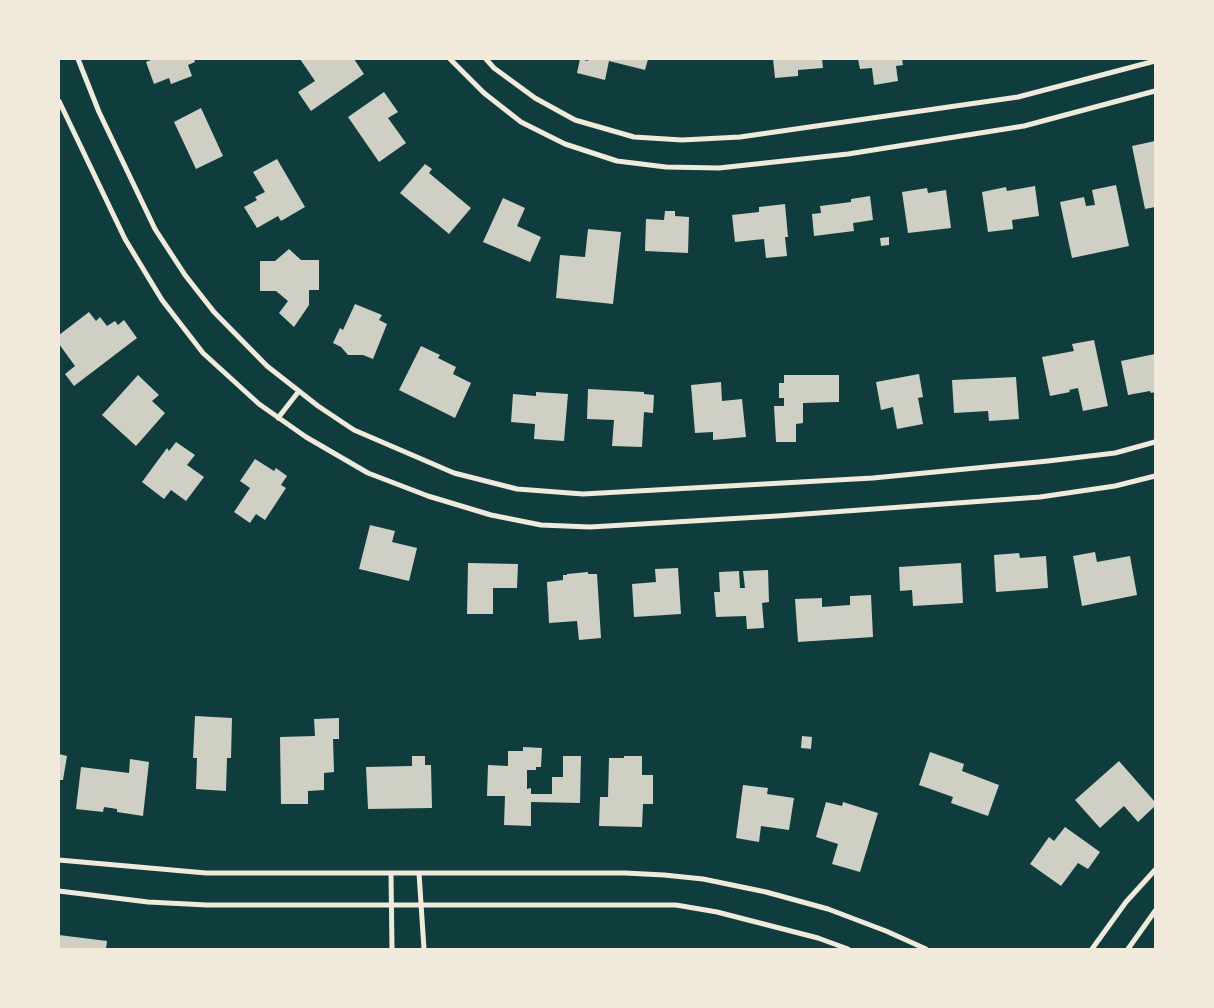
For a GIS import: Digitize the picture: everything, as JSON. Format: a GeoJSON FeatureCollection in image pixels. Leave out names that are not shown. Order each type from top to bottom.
{"type":"FeatureCollection","features":[{"type":"Feature","properties":{"kind":"street"},"geometry":{"type":"LineString","coordinates":[[78,59],[98,112],[156,230],[185,275],[214,312],[267,366],[318,406],[354,430],[454,473],[517,489],[583,494],[873,478],[1115,453],[1155,442]]}},
{"type":"Feature","properties":{"kind":"street"},"geometry":{"type":"LineString","coordinates":[[450,59],[484,93],[521,122],[565,144],[617,161],[666,167],[720,168],[857,152],[1024,126],[1155,91]]}},
{"type":"Feature","properties":{"kind":"street"},"geometry":{"type":"LineString","coordinates":[[486,59],[494,68],[535,98],[575,120],[634,137],[682,140],[740,137],[1018,96],[1155,61]]}},
{"type":"Feature","properties":{"kind":"street"},"geometry":{"type":"LineString","coordinates":[[59,101],[124,239],[162,300],[203,353],[259,404],[306,437],[368,473],[428,496],[491,515],[542,525],[590,527],[1040,497],[1115,486],[1155,476]]}},
{"type":"Feature","properties":{"kind":"street"},"geometry":{"type":"LineString","coordinates":[[278,418],[299,391]]}},
{"type":"Feature","properties":{"kind":"street"},"geometry":{"type":"LineString","coordinates":[[59,860],[206,873],[625,873],[703,879],[766,892],[828,909],[886,931],[926,949]]}},
{"type":"Feature","properties":{"kind":"street"},"geometry":{"type":"LineString","coordinates":[[1092,949],[1126,902],[1155,870]]}},
{"type":"Feature","properties":{"kind":"street"},"geometry":{"type":"LineString","coordinates":[[391,873],[392,949]]}},
{"type":"Feature","properties":{"kind":"street"},"geometry":{"type":"LineString","coordinates":[[419,873],[424,949]]}},
{"type":"Feature","properties":{"kind":"street"},"geometry":{"type":"LineString","coordinates":[[59,890],[148,902],[207,905],[676,905],[745,919],[818,938],[848,949]]}},
{"type":"Feature","properties":{"kind":"street"},"geometry":{"type":"LineString","coordinates":[[1128,949],[1155,911]]}},
{"type":"Feature","properties":{"kind":"building"},"geometry":{"type":"Polygon","coordinates":[[[153,59],[194,59],[195,62],[188,65],[192,76],[171,84],[169,78],[154,84],[146,62],[153,59]]]}},
{"type":"Feature","properties":{"kind":"building"},"geometry":{"type":"Polygon","coordinates":[[[300,59],[354,59],[364,74],[311,111],[298,92],[315,81],[300,59]]]}},
{"type":"Feature","properties":{"kind":"building"},"geometry":{"type":"Polygon","coordinates":[[[580,59],[588,61],[588,59],[648,59],[645,70],[609,61],[605,80],[577,73],[580,59]]]}},
{"type":"Feature","properties":{"kind":"building"},"geometry":{"type":"Polygon","coordinates":[[[773,59],[822,59],[823,68],[798,70],[798,76],[775,78],[773,59]]]}},
{"type":"Feature","properties":{"kind":"building"},"geometry":{"type":"Polygon","coordinates":[[[858,59],[902,59],[903,65],[896,66],[898,81],[874,85],[872,68],[860,69],[858,59]]]}},
{"type":"Feature","properties":{"kind":"building"},"geometry":{"type":"Polygon","coordinates":[[[384,92],[398,112],[388,118],[406,143],[379,162],[348,117],[384,92]]]}},
{"type":"Feature","properties":{"kind":"building"},"geometry":{"type":"Polygon","coordinates":[[[201,108],[223,156],[196,169],[174,122],[201,108]]]}},
{"type":"Feature","properties":{"kind":"building"},"geometry":{"type":"Polygon","coordinates":[[[1155,141],[1155,207],[1145,209],[1132,146],[1155,141]]]}},
{"type":"Feature","properties":{"kind":"building"},"geometry":{"type":"Polygon","coordinates":[[[277,159],[305,207],[281,221],[278,216],[257,228],[244,207],[257,200],[255,197],[265,192],[253,172],[277,159]]]}},
{"type":"Feature","properties":{"kind":"building"},"geometry":{"type":"Polygon","coordinates":[[[425,164],[432,169],[429,173],[471,208],[449,234],[400,193],[425,164]]]}},
{"type":"Feature","properties":{"kind":"building"},"geometry":{"type":"Polygon","coordinates":[[[1116,185],[1129,246],[1072,258],[1060,202],[1084,197],[1086,206],[1095,205],[1092,190],[1116,185]]]}},
{"type":"Feature","properties":{"kind":"building"},"geometry":{"type":"Polygon","coordinates":[[[1035,186],[1039,216],[1012,220],[1013,229],[988,232],[982,192],[1006,187],[1007,191],[1035,186]]]}},
{"type":"Feature","properties":{"kind":"building"},"geometry":{"type":"Polygon","coordinates":[[[927,188],[928,193],[946,190],[951,228],[908,233],[902,192],[927,188]]]}},
{"type":"Feature","properties":{"kind":"building"},"geometry":{"type":"Polygon","coordinates":[[[870,196],[873,220],[853,223],[854,231],[814,236],[812,214],[821,213],[820,206],[851,202],[851,199],[870,196]]]}},
{"type":"Feature","properties":{"kind":"building"},"geometry":{"type":"Polygon","coordinates":[[[503,198],[525,208],[517,226],[541,237],[530,262],[483,242],[503,198]]]}},
{"type":"Feature","properties":{"kind":"building"},"geometry":{"type":"Polygon","coordinates":[[[785,204],[788,237],[785,237],[787,256],[766,258],[764,239],[735,242],[732,215],[759,212],[759,207],[785,204]]]}},
{"type":"Feature","properties":{"kind":"building"},"geometry":{"type":"Polygon","coordinates":[[[665,211],[675,211],[675,216],[689,217],[688,253],[645,251],[646,219],[664,220],[665,211]]]}},
{"type":"Feature","properties":{"kind":"building"},"geometry":{"type":"Polygon","coordinates":[[[588,229],[621,232],[613,304],[556,298],[560,255],[585,257],[588,229]]]}},
{"type":"Feature","properties":{"kind":"building"},"geometry":{"type":"Polygon","coordinates":[[[889,237],[889,245],[881,246],[880,238],[889,237]]]}},
{"type":"Feature","properties":{"kind":"building"},"geometry":{"type":"Polygon","coordinates":[[[289,249],[301,260],[319,260],[319,290],[309,290],[309,305],[294,327],[279,313],[288,301],[276,291],[260,291],[260,261],[275,261],[289,249]]]}},
{"type":"Feature","properties":{"kind":"building"},"geometry":{"type":"Polygon","coordinates":[[[355,304],[382,315],[379,320],[387,324],[373,359],[363,355],[348,355],[341,347],[333,343],[340,328],[343,330],[355,304]]]}},
{"type":"Feature","properties":{"kind":"building"},"geometry":{"type":"Polygon","coordinates":[[[89,312],[96,321],[100,317],[107,326],[115,321],[118,325],[124,320],[137,338],[74,386],[65,374],[75,366],[59,344],[59,335],[89,312]]]}},
{"type":"Feature","properties":{"kind":"building"},"geometry":{"type":"Polygon","coordinates":[[[1094,340],[1108,406],[1083,411],[1078,388],[1069,390],[1070,392],[1050,396],[1042,357],[1074,351],[1072,344],[1094,340]]]}},
{"type":"Feature","properties":{"kind":"building"},"geometry":{"type":"Polygon","coordinates":[[[421,346],[440,355],[438,358],[456,367],[453,374],[471,383],[455,418],[399,390],[421,346]]]}},
{"type":"Feature","properties":{"kind":"building"},"geometry":{"type":"Polygon","coordinates":[[[1155,354],[1155,392],[1151,393],[1150,391],[1128,395],[1121,361],[1155,354]]]}},
{"type":"Feature","properties":{"kind":"building"},"geometry":{"type":"Polygon","coordinates":[[[919,374],[923,397],[918,398],[923,424],[897,429],[893,407],[881,410],[876,382],[919,374]]]}},
{"type":"Feature","properties":{"kind":"building"},"geometry":{"type":"Polygon","coordinates":[[[138,375],[159,395],[152,401],[165,413],[136,446],[102,415],[138,375]]]}},
{"type":"Feature","properties":{"kind":"building"},"geometry":{"type":"Polygon","coordinates":[[[784,375],[839,375],[839,402],[803,403],[803,423],[796,424],[796,442],[776,442],[774,406],[784,406],[784,398],[779,398],[779,383],[784,383],[784,375]]]}},
{"type":"Feature","properties":{"kind":"building"},"geometry":{"type":"Polygon","coordinates":[[[1016,377],[1019,419],[989,421],[988,411],[954,413],[952,380],[1016,377]]]}},
{"type":"Feature","properties":{"kind":"building"},"geometry":{"type":"Polygon","coordinates":[[[721,382],[722,401],[742,399],[746,437],[713,440],[713,432],[695,433],[691,385],[721,382]]]}},
{"type":"Feature","properties":{"kind":"building"},"geometry":{"type":"Polygon","coordinates":[[[588,389],[644,392],[644,394],[654,395],[653,413],[644,412],[642,447],[612,446],[614,420],[587,419],[588,389]]]}},
{"type":"Feature","properties":{"kind":"building"},"geometry":{"type":"Polygon","coordinates":[[[536,392],[568,394],[564,441],[534,439],[535,424],[511,422],[513,394],[536,396],[536,392]]]}},
{"type":"Feature","properties":{"kind":"building"},"geometry":{"type":"Polygon","coordinates":[[[176,442],[195,455],[187,465],[204,477],[186,501],[171,490],[164,499],[142,482],[167,448],[169,451],[176,442]]]}},
{"type":"Feature","properties":{"kind":"building"},"geometry":{"type":"Polygon","coordinates":[[[255,459],[274,471],[276,468],[287,476],[281,485],[286,488],[265,520],[256,514],[250,523],[234,512],[250,488],[240,481],[255,459]]]}},
{"type":"Feature","properties":{"kind":"building"},"geometry":{"type":"Polygon","coordinates":[[[370,525],[395,531],[392,542],[417,548],[409,581],[359,569],[370,525]]]}},
{"type":"Feature","properties":{"kind":"building"},"geometry":{"type":"Polygon","coordinates":[[[1095,552],[1097,562],[1130,556],[1137,595],[1082,606],[1073,556],[1095,552]]]}},
{"type":"Feature","properties":{"kind":"building"},"geometry":{"type":"Polygon","coordinates":[[[1019,553],[1020,558],[1046,556],[1048,588],[996,592],[994,555],[1019,553]]]}},
{"type":"Feature","properties":{"kind":"building"},"geometry":{"type":"Polygon","coordinates":[[[468,563],[518,564],[517,588],[493,588],[493,614],[467,614],[468,563]]]}},
{"type":"Feature","properties":{"kind":"building"},"geometry":{"type":"Polygon","coordinates":[[[961,563],[963,603],[913,606],[912,590],[900,591],[899,567],[961,563]]]}},
{"type":"Feature","properties":{"kind":"building"},"geometry":{"type":"Polygon","coordinates":[[[678,568],[681,614],[634,617],[632,584],[656,582],[655,569],[678,568]]]}},
{"type":"Feature","properties":{"kind":"building"},"geometry":{"type":"Polygon","coordinates":[[[768,570],[769,602],[762,603],[764,628],[747,629],[746,616],[716,617],[714,592],[720,592],[719,572],[739,571],[740,588],[745,588],[743,571],[768,570]]]}},
{"type":"Feature","properties":{"kind":"building"},"geometry":{"type":"Polygon","coordinates":[[[588,572],[588,574],[597,574],[601,638],[579,640],[577,621],[549,623],[547,582],[563,580],[563,575],[567,574],[588,572]]]}},
{"type":"Feature","properties":{"kind":"building"},"geometry":{"type":"Polygon","coordinates":[[[871,595],[873,637],[798,642],[795,599],[822,598],[822,607],[850,605],[850,596],[871,595]]]}},
{"type":"Feature","properties":{"kind":"building"},"geometry":{"type":"Polygon","coordinates":[[[195,716],[232,718],[231,758],[227,758],[226,791],[196,789],[197,758],[193,758],[195,716]]]}},
{"type":"Feature","properties":{"kind":"building"},"geometry":{"type":"Polygon","coordinates":[[[339,718],[339,739],[333,739],[334,772],[324,773],[324,790],[308,791],[308,804],[281,804],[280,737],[315,736],[314,719],[339,718]]]}},
{"type":"Feature","properties":{"kind":"building"},"geometry":{"type":"Polygon","coordinates":[[[802,736],[812,737],[811,749],[801,748],[802,736]]]}},
{"type":"Feature","properties":{"kind":"building"},"geometry":{"type":"Polygon","coordinates":[[[523,747],[542,748],[541,767],[536,767],[536,770],[527,770],[527,789],[531,788],[531,794],[552,794],[552,777],[563,777],[563,756],[581,756],[580,803],[531,802],[531,826],[504,825],[505,796],[487,796],[488,765],[508,766],[508,751],[523,751],[523,747]]]}},
{"type":"Feature","properties":{"kind":"building"},"geometry":{"type":"Polygon","coordinates":[[[930,752],[964,764],[962,771],[999,785],[988,816],[951,803],[953,797],[919,785],[930,752]]]}},
{"type":"Feature","properties":{"kind":"building"},"geometry":{"type":"Polygon","coordinates":[[[59,754],[67,756],[63,780],[59,780],[59,754]]]}},
{"type":"Feature","properties":{"kind":"building"},"geometry":{"type":"Polygon","coordinates":[[[412,756],[425,756],[425,765],[431,765],[432,808],[368,809],[366,767],[412,766],[412,756]]]}},
{"type":"Feature","properties":{"kind":"building"},"geometry":{"type":"Polygon","coordinates":[[[624,756],[642,756],[642,775],[653,775],[653,804],[643,804],[642,827],[599,826],[600,797],[608,797],[609,758],[624,758],[624,756]]]}},
{"type":"Feature","properties":{"kind":"building"},"geometry":{"type":"Polygon","coordinates":[[[130,759],[149,762],[143,816],[117,812],[117,809],[104,807],[103,812],[76,809],[81,767],[129,773],[130,759]]]}},
{"type":"Feature","properties":{"kind":"building"},"geometry":{"type":"Polygon","coordinates":[[[1119,761],[1155,802],[1155,806],[1138,822],[1124,806],[1100,828],[1075,800],[1119,761]]]}},
{"type":"Feature","properties":{"kind":"building"},"geometry":{"type":"Polygon","coordinates":[[[743,785],[768,788],[767,794],[794,798],[789,830],[761,826],[759,842],[736,838],[743,785]]]}},
{"type":"Feature","properties":{"kind":"building"},"geometry":{"type":"Polygon","coordinates":[[[826,802],[842,806],[843,802],[878,813],[860,872],[832,864],[838,844],[816,837],[826,802]]]}},
{"type":"Feature","properties":{"kind":"building"},"geometry":{"type":"Polygon","coordinates":[[[1065,827],[1100,852],[1088,869],[1078,863],[1061,886],[1030,864],[1049,837],[1054,841],[1065,827]]]}},
{"type":"Feature","properties":{"kind":"building"},"geometry":{"type":"Polygon","coordinates":[[[59,935],[107,941],[106,949],[59,949],[59,935]]]}}]}
